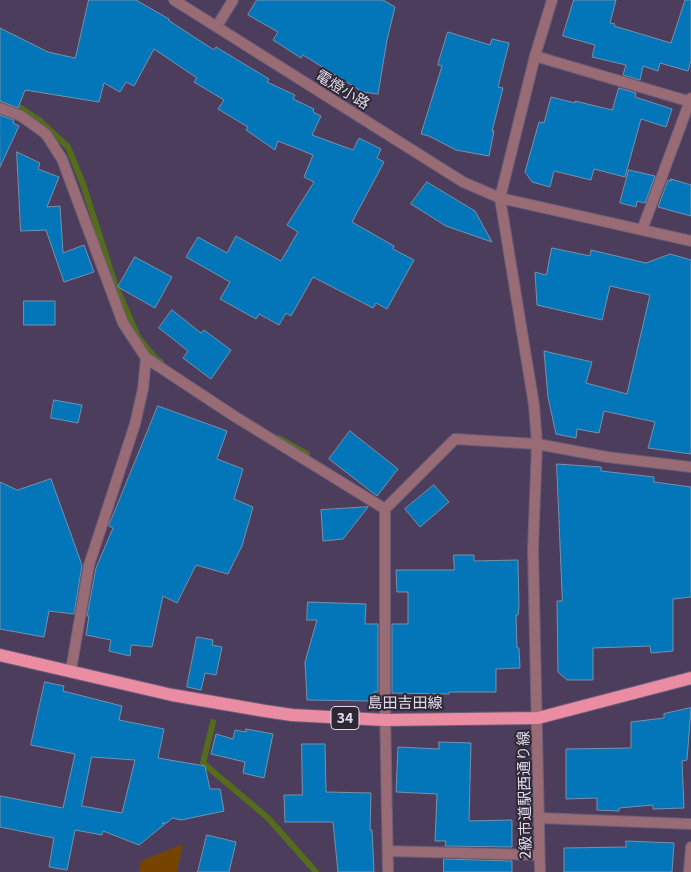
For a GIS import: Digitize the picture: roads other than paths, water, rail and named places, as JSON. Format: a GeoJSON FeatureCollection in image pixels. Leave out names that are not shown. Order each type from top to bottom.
{"type":"FeatureCollection","features":[{"type":"Feature","properties":{"kind":"main road","name":"島田吉田線"},"geometry":{"type":"LineString","coordinates":[[0,655],[172,695],[265,712],[385,720],[538,718],[691,678]]}},
{"type":"Feature","properties":{"kind":"street","name":"電燈小路"},"geometry":{"type":"LineString","coordinates":[[174,0],[463,182],[500,198],[691,241]]}},
{"type":"Feature","properties":{"kind":"street"},"geometry":{"type":"LineString","coordinates":[[217,26],[233,0]]}},
{"type":"Feature","properties":{"kind":"street"},"geometry":{"type":"LineString","coordinates":[[500,198],[535,56],[552,0]]}},
{"type":"Feature","properties":{"kind":"street"},"geometry":{"type":"LineString","coordinates":[[535,56],[691,101],[642,230]]}},
{"type":"Feature","properties":{"kind":"street"},"geometry":{"type":"LineString","coordinates":[[0,108],[20,116],[46,134],[62,159],[123,323],[146,358],[234,416],[385,509]]}},
{"type":"Feature","properties":{"kind":"street","name":"2級市道駅西通り線"},"geometry":{"type":"LineString","coordinates":[[500,198],[534,405],[537,444],[533,549],[540,872]]}},
{"type":"Feature","properties":{"kind":"street"},"geometry":{"type":"LineString","coordinates":[[71,670],[89,565],[135,424],[143,389],[146,358]]}},
{"type":"Feature","properties":{"kind":"street"},"geometry":{"type":"LineString","coordinates":[[388,872],[385,720],[385,509],[455,439],[537,444],[607,457],[691,468]]}},
{"type":"Feature","properties":{"kind":"street"},"geometry":{"type":"LineString","coordinates":[[540,818],[691,824]]}},
{"type":"Feature","properties":{"kind":"street"},"geometry":{"type":"LineString","coordinates":[[689,872],[691,847]]}},
{"type":"Feature","properties":{"kind":"street"},"geometry":{"type":"LineString","coordinates":[[388,851],[539,855]]}},
{"type":"Feature","properties":{"kind":"waterway"},"geometry":{"type":"LineString","coordinates":[[0,98],[39,120],[68,147],[83,184],[115,284],[138,337],[156,359],[161,362]]}},
{"type":"Feature","properties":{"kind":"waterway"},"geometry":{"type":"LineString","coordinates":[[279,438],[307,454]]}},
{"type":"Feature","properties":{"kind":"waterway"},"geometry":{"type":"LineString","coordinates":[[213,722],[203,763],[268,818],[316,872]]}}]}
